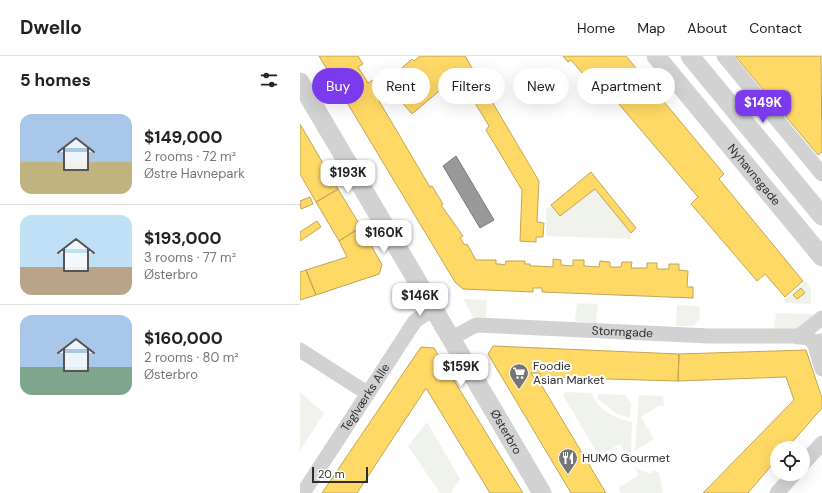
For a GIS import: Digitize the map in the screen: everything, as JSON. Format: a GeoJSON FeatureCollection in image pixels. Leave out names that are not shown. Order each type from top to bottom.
{"type":"FeatureCollection","features":[{"type":"Feature","properties":{"kind":"street","name":"Nyhavnsgade"},"geometry":{"type":"LineString","coordinates":[[656,56],[821,259]]}},
{"type":"Feature","properties":{"kind":"street"},"geometry":{"type":"LineString","coordinates":[[690,56],[822,216]]}},
{"type":"Feature","properties":{"kind":"street"},"geometry":{"type":"LineString","coordinates":[[724,56],[822,174]]}},
{"type":"Feature","properties":{"kind":"street","name":"Østerbro"},"geometry":{"type":"LineString","coordinates":[[300,82],[542,493]]}},
{"type":"Feature","properties":{"kind":"street","name":"Teglværks Alle"},"geometry":{"type":"LineString","coordinates":[[303,493],[415,321],[433,309]]}},
{"type":"Feature","properties":{"kind":"street"},"geometry":{"type":"LineString","coordinates":[[798,337],[822,318]]}},
{"type":"Feature","properties":{"kind":"street","name":"Stormgade"},"geometry":{"type":"LineString","coordinates":[[450,339],[476,325],[709,336],[798,337],[808,338],[818,342]]}},
{"type":"Feature","properties":{"kind":"street"},"geometry":{"type":"LineString","coordinates":[[818,342],[822,369]]}},
{"type":"Feature","properties":{"kind":"street"},"geometry":{"type":"LineString","coordinates":[[300,350],[367,393]]}},
{"type":"Feature","properties":{"kind":"street"},"geometry":{"type":"LineString","coordinates":[[810,457],[822,444]]}},
{"type":"Feature","properties":{"kind":"street"},"geometry":{"type":"LineString","coordinates":[[777,493],[788,481]]}},
{"type":"Feature","properties":{"kind":"shaded area"},"geometry":{"type":"Polygon","coordinates":[[[595,189],[631,233],[631,239],[546,236],[546,209],[551,205],[560,216],[595,189]]]}},
{"type":"Feature","properties":{"kind":"shaded area"},"geometry":{"type":"Polygon","coordinates":[[[806,281],[811,290],[811,304],[786,303],[784,300],[806,281]]]}},
{"type":"Feature","properties":{"kind":"shaded area"},"geometry":{"type":"Polygon","coordinates":[[[463,299],[487,300],[486,318],[473,317],[463,299]]]}},
{"type":"Feature","properties":{"kind":"shaded area"},"geometry":{"type":"Polygon","coordinates":[[[577,303],[598,304],[596,323],[575,321],[577,303]]]}},
{"type":"Feature","properties":{"kind":"shaded area"},"geometry":{"type":"Polygon","coordinates":[[[677,305],[699,306],[700,317],[694,326],[676,326],[677,305]]]}},
{"type":"Feature","properties":{"kind":"shaded area"},"geometry":{"type":"Polygon","coordinates":[[[776,313],[813,314],[806,323],[801,326],[791,330],[774,331],[776,313]]]}},
{"type":"Feature","properties":{"kind":"shaded area"},"geometry":{"type":"Polygon","coordinates":[[[300,392],[324,413],[300,451],[300,392]]]}},
{"type":"Feature","properties":{"kind":"shaded area"},"geometry":{"type":"Polygon","coordinates":[[[565,392],[592,393],[598,404],[613,416],[632,422],[631,452],[626,455],[620,444],[599,456],[563,395],[565,392]]]}},
{"type":"Feature","properties":{"kind":"shaded area"},"geometry":{"type":"Polygon","coordinates":[[[598,394],[625,395],[631,403],[630,418],[617,414],[598,399],[598,394]]]}},
{"type":"Feature","properties":{"kind":"shaded area"},"geometry":{"type":"Polygon","coordinates":[[[639,395],[663,396],[664,406],[659,406],[641,417],[654,439],[635,451],[639,395]]]}},
{"type":"Feature","properties":{"kind":"shaded area"},"geometry":{"type":"Polygon","coordinates":[[[427,422],[460,479],[451,493],[440,493],[408,446],[427,422]]]}},
{"type":"Feature","properties":{"kind":"shaded area"},"geometry":{"type":"Polygon","coordinates":[[[635,468],[651,474],[652,470],[659,472],[663,493],[621,493],[618,488],[639,475],[635,468]]]}},
{"type":"Feature","properties":{"kind":"building: Homes"},"geometry":{"type":"Polygon","coordinates":[[[319,56],[358,56],[363,64],[359,68],[326,68],[319,56]]]}},
{"type":"Feature","properties":{"kind":"building: Homes"},"geometry":{"type":"Polygon","coordinates":[[[420,56],[465,56],[472,68],[438,68],[438,92],[430,99],[430,68],[402,68],[412,59],[414,61],[420,56]]]}},
{"type":"Feature","properties":{"kind":"building: Homes"},"geometry":{"type":"Polygon","coordinates":[[[563,56],[626,56],[636,68],[578,68],[571,60],[568,62],[563,56]]]}},
{"type":"Feature","properties":{"kind":"building: Homes"},"geometry":{"type":"Polygon","coordinates":[[[735,56],[821,56],[822,152],[818,155],[735,56]]]}},
{"type":"Feature","properties":{"kind":"building: Homes"},"geometry":{"type":"Polygon","coordinates":[[[364,77],[368,83],[372,81],[372,104],[381,104],[430,187],[432,186],[443,204],[441,205],[463,236],[460,238],[465,245],[467,244],[476,260],[496,260],[496,264],[505,265],[506,261],[525,261],[525,264],[530,264],[530,266],[553,267],[553,259],[561,260],[561,265],[573,266],[573,260],[584,260],[584,266],[599,267],[600,261],[610,262],[610,267],[621,267],[622,262],[632,262],[631,268],[647,268],[647,263],[657,263],[657,269],[669,269],[669,264],[679,264],[679,270],[688,271],[687,287],[693,287],[693,298],[542,292],[542,288],[533,288],[533,292],[463,289],[455,282],[348,104],[364,104],[364,77]]]}},
{"type":"Feature","properties":{"kind":"building: Homes"},"geometry":{"type":"Polygon","coordinates":[[[403,104],[424,104],[412,114],[403,104]]]}},
{"type":"Feature","properties":{"kind":"building: Homes"},"geometry":{"type":"Polygon","coordinates":[[[476,104],[493,104],[539,181],[537,222],[544,223],[543,237],[536,237],[536,242],[520,241],[522,190],[486,130],[489,126],[476,104]]]}},
{"type":"Feature","properties":{"kind":"building: Homes"},"geometry":{"type":"Polygon","coordinates":[[[619,104],[666,104],[724,174],[719,179],[803,281],[785,297],[765,274],[757,281],[691,204],[698,197],[619,104]]]}},
{"type":"Feature","properties":{"kind":"building: Homes"},"geometry":{"type":"Polygon","coordinates":[[[300,124],[338,189],[316,202],[300,174],[300,124]]]}},
{"type":"Feature","properties":{"kind":"building: Homes"},"geometry":{"type":"Polygon","coordinates":[[[591,172],[636,228],[631,233],[595,189],[560,216],[551,205],[591,172]]]}},
{"type":"Feature","properties":{"kind":"building: Homes"},"geometry":{"type":"Polygon","coordinates":[[[338,189],[361,227],[339,241],[316,202],[338,189]]]}},
{"type":"Feature","properties":{"kind":"building: Homes"},"geometry":{"type":"Polygon","coordinates":[[[310,197],[313,204],[301,209],[300,201],[310,197]]]}},
{"type":"Feature","properties":{"kind":"building: Homes"},"geometry":{"type":"Polygon","coordinates":[[[317,221],[321,227],[300,241],[300,232],[317,221]]]}},
{"type":"Feature","properties":{"kind":"building: Homes"},"geometry":{"type":"Polygon","coordinates":[[[361,227],[382,265],[379,274],[316,295],[306,270],[347,257],[339,241],[361,227]]]}},
{"type":"Feature","properties":{"kind":"building: Homes"},"geometry":{"type":"Polygon","coordinates":[[[306,270],[316,295],[300,300],[300,272],[306,270]]]}},
{"type":"Feature","properties":{"kind":"building: Homes"},"geometry":{"type":"Polygon","coordinates":[[[801,288],[805,293],[797,299],[793,295],[801,288]]]}},
{"type":"Feature","properties":{"kind":"building: Homes"},"geometry":{"type":"Polygon","coordinates":[[[493,346],[679,354],[678,381],[540,377],[540,373],[531,373],[537,383],[539,381],[606,493],[571,493],[488,354],[493,346]]]}},
{"type":"Feature","properties":{"kind":"building: Homes"},"geometry":{"type":"Polygon","coordinates":[[[421,347],[434,348],[523,493],[490,493],[426,388],[357,493],[322,493],[421,347]]]}},
{"type":"Feature","properties":{"kind":"building: Homes"},"geometry":{"type":"Polygon","coordinates":[[[806,350],[822,398],[822,408],[793,441],[770,441],[770,467],[748,493],[703,493],[794,400],[786,377],[678,381],[679,354],[806,350]]]}},
{"type":"Feature","properties":{"kind":"building: Industry"},"geometry":{"type":"Polygon","coordinates":[[[456,156],[494,220],[480,228],[443,166],[456,156]]]}},
{"type":"Feature","properties":{"kind":"place","name":"Foodie Asian Market"},"geometry":{"type":"Point","coordinates":[519,390]}},
{"type":"Feature","properties":{"kind":"place","name":"HUMO Gourmet"},"geometry":{"type":"Point","coordinates":[568,475]}}]}
